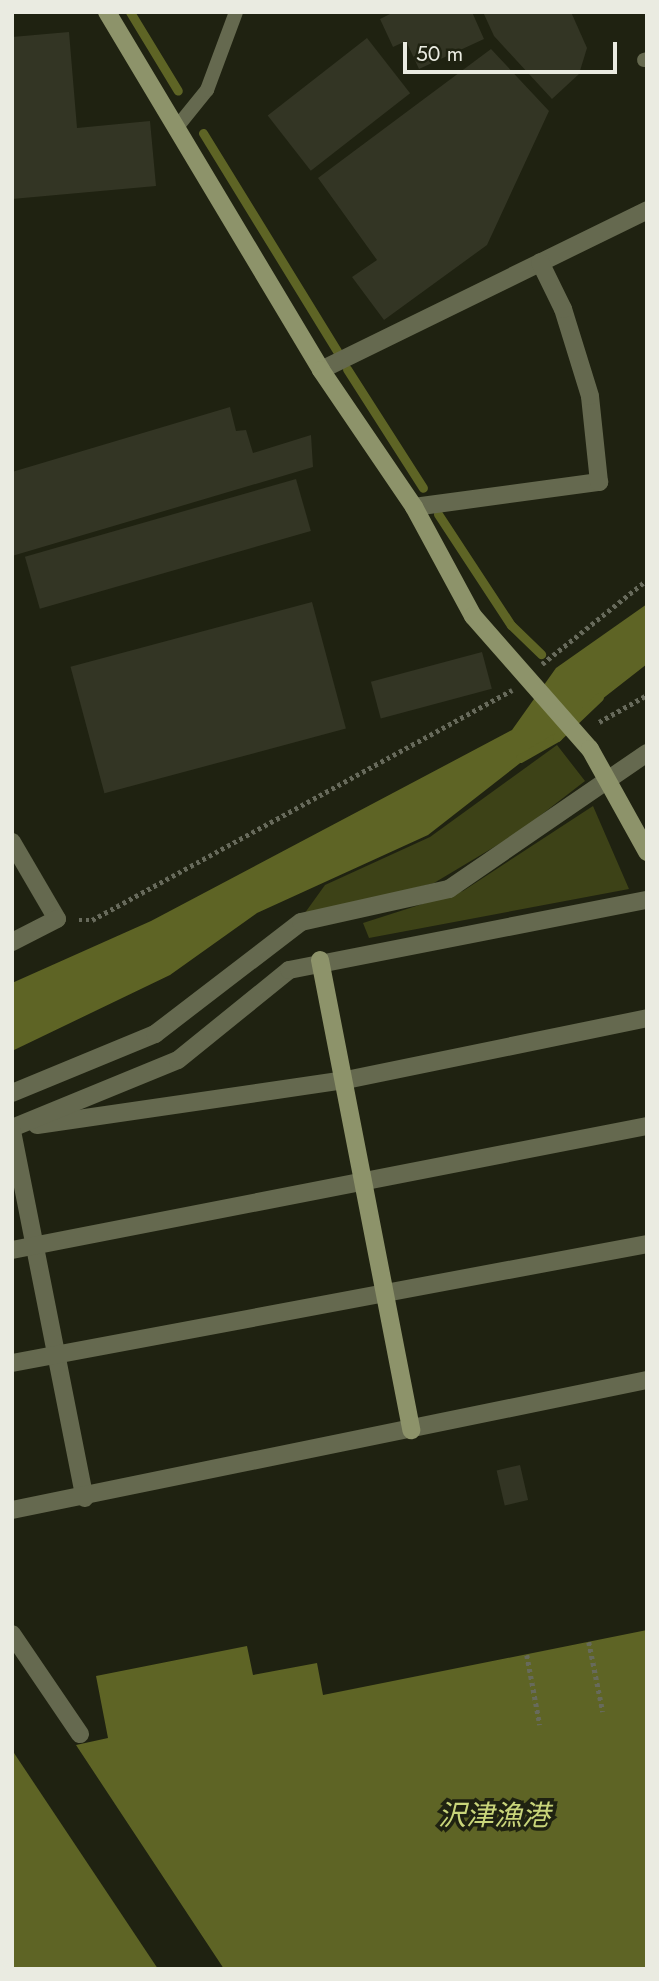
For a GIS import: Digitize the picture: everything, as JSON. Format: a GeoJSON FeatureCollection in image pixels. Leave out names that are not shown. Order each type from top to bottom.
{"type":"FeatureCollection","features":[{"type":"Feature","properties":{"kind":"street"},"geometry":{"type":"LineString","coordinates":[[107,12],[321,370],[414,507],[474,616],[584,743],[608,777],[647,852]]}},
{"type":"Feature","properties":{"kind":"street"},"geometry":{"type":"LineString","coordinates":[[321,370],[647,210]]}},
{"type":"Feature","properties":{"kind":"street"},"geometry":{"type":"LineString","coordinates":[[414,507],[599,482],[590,396],[563,309],[540,262]]}},
{"type":"Feature","properties":{"kind":"street"},"geometry":{"type":"LineString","coordinates":[[12,1093],[155,1034],[301,922],[449,889],[608,777],[647,753]]}},
{"type":"Feature","properties":{"kind":"street"},"geometry":{"type":"LineString","coordinates":[[12,842],[57,919],[12,943]]}},
{"type":"Feature","properties":{"kind":"street"},"geometry":{"type":"LineString","coordinates":[[12,1129],[178,1060],[289,970],[320,960],[647,900]]}},
{"type":"Feature","properties":{"kind":"street"},"geometry":{"type":"LineString","coordinates":[[320,960],[346,1080],[364,1185],[389,1294],[411,1430]]}},
{"type":"Feature","properties":{"kind":"street"},"geometry":{"type":"LineString","coordinates":[[12,1129],[346,1080],[647,1018]]}},
{"type":"Feature","properties":{"kind":"street"},"geometry":{"type":"LineString","coordinates":[[12,1250],[364,1185],[647,1126]]}},
{"type":"Feature","properties":{"kind":"street"},"geometry":{"type":"LineString","coordinates":[[12,1129],[85,1498]]}},
{"type":"Feature","properties":{"kind":"street"},"geometry":{"type":"LineString","coordinates":[[12,1363],[647,1244]]}},
{"type":"Feature","properties":{"kind":"street"},"geometry":{"type":"LineString","coordinates":[[12,1510],[85,1498],[647,1380]]}},
{"type":"Feature","properties":{"kind":"street"},"geometry":{"type":"LineString","coordinates":[[12,1634],[80,1734]]}},
{"type":"Feature","properties":{"kind":"lane"},"geometry":{"type":"LineString","coordinates":[[177,127],[207,90],[236,12]]}},
{"type":"Feature","properties":{"kind":"path"},"geometry":{"type":"LineString","coordinates":[[57,919],[92,920],[502,699],[647,580]]}},
{"type":"Feature","properties":{"kind":"path"},"geometry":{"type":"LineString","coordinates":[[599,722],[647,695]]}},
{"type":"Feature","properties":{"kind":"path"},"geometry":{"type":"LineString","coordinates":[[589,1642],[603,1712]]}},
{"type":"Feature","properties":{"kind":"path"},"geometry":{"type":"LineString","coordinates":[[527,1655],[540,1725]]}},
{"type":"Feature","properties":{"kind":"shaded area"},"geometry":{"type":"Polygon","coordinates":[[[557,745],[585,781],[519,832],[434,883],[302,917],[325,885],[430,837],[557,745]]]}},
{"type":"Feature","properties":{"kind":"shaded area"},"geometry":{"type":"Polygon","coordinates":[[[593,806],[629,889],[369,938],[363,923],[463,891],[593,806]]]}},
{"type":"Feature","properties":{"kind":"water"},"geometry":{"type":"Polygon","coordinates":[[[647,604],[647,664],[428,835],[257,913],[170,975],[12,1051],[12,983],[151,921],[512,730],[556,668],[647,604]]]}},
{"type":"Feature","properties":{"kind":"water","name":"沢津漁港"},"geometry":{"type":"Polygon","coordinates":[[[647,1630],[647,1969],[224,1969],[76,1745],[108,1738],[96,1676],[247,1646],[253,1675],[317,1663],[323,1695],[647,1630]]]}},
{"type":"Feature","properties":{"kind":"water"},"geometry":{"type":"Polygon","coordinates":[[[12,1750],[158,1969],[12,1969],[12,1750]]]}},
{"type":"Feature","properties":{"kind":"building"},"geometry":{"type":"Polygon","coordinates":[[[394,12],[472,12],[484,39],[419,69],[406,41],[393,47],[380,19],[394,12]]]}},
{"type":"Feature","properties":{"kind":"building"},"geometry":{"type":"Polygon","coordinates":[[[483,12],[571,12],[587,48],[579,74],[552,99],[494,36],[483,12]]]}},
{"type":"Feature","properties":{"kind":"building"},"geometry":{"type":"Polygon","coordinates":[[[69,32],[77,128],[150,121],[156,186],[12,199],[12,37],[69,32]]]}},
{"type":"Feature","properties":{"kind":"building"},"geometry":{"type":"Polygon","coordinates":[[[367,38],[410,93],[311,171],[268,116],[367,38]]]}},
{"type":"Feature","properties":{"kind":"building"},"geometry":{"type":"Polygon","coordinates":[[[491,49],[549,111],[487,245],[384,320],[352,277],[377,260],[318,178],[491,49]]]}},
{"type":"Feature","properties":{"kind":"building"},"geometry":{"type":"Polygon","coordinates":[[[230,407],[236,431],[246,430],[253,453],[311,435],[313,467],[12,556],[12,472],[230,407]]]}},
{"type":"Feature","properties":{"kind":"building"},"geometry":{"type":"Polygon","coordinates":[[[296,479],[311,531],[40,609],[25,557],[296,479]]]}},
{"type":"Feature","properties":{"kind":"building"},"geometry":{"type":"Polygon","coordinates":[[[312,602],[346,729],[104,793],[71,667],[312,602]]]}},
{"type":"Feature","properties":{"kind":"building"},"geometry":{"type":"Polygon","coordinates":[[[482,652],[492,689],[381,718],[371,682],[482,652]]]}},
{"type":"Feature","properties":{"kind":"building"},"geometry":{"type":"Polygon","coordinates":[[[520,1465],[528,1500],[505,1505],[497,1470],[520,1465]]]}},
{"type":"Feature","properties":{"kind":"waterway"},"geometry":{"type":"LineString","coordinates":[[130,12],[178,91]]}},
{"type":"Feature","properties":{"kind":"waterway"},"geometry":{"type":"LineString","coordinates":[[203,133],[337,351]]}},
{"type":"Feature","properties":{"kind":"waterway"},"geometry":{"type":"LineString","coordinates":[[347,369],[423,488]]}},
{"type":"Feature","properties":{"kind":"waterway"},"geometry":{"type":"LineString","coordinates":[[438,514],[511,625],[541,654]]}},
{"type":"Feature","properties":{"kind":"waterway"},"geometry":{"type":"LineString","coordinates":[[520,758],[557,737],[599,697]]}}]}
